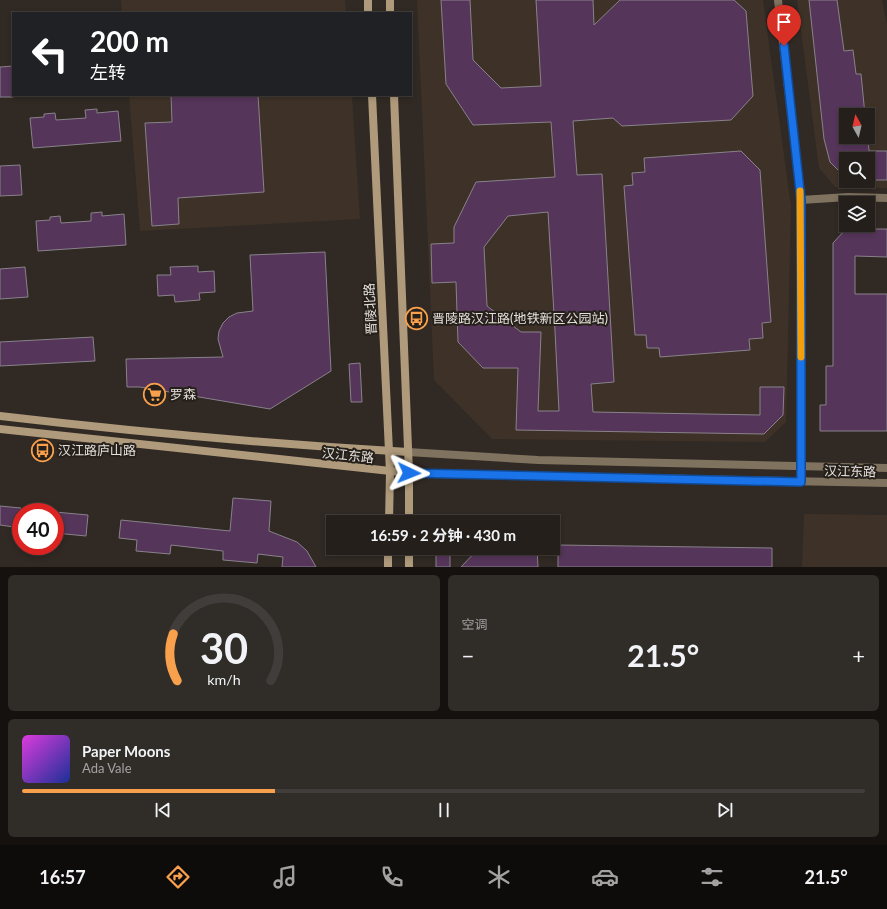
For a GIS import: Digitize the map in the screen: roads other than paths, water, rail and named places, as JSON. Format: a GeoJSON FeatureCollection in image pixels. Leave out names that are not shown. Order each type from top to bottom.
{"type":"FeatureCollection","features":[{"type":"Feature","properties":{"kind":"main road"},"geometry":{"type":"LineString","coordinates":[[368,0],[368,12]]}},
{"type":"Feature","properties":{"kind":"main road"},"geometry":{"type":"LineString","coordinates":[[390,0],[390,12]]}},
{"type":"Feature","properties":{"kind":"main road","name":"晋陵北路"},"geometry":{"type":"LineString","coordinates":[[372,96],[390,472],[389,515]]}},
{"type":"Feature","properties":{"kind":"main road"},"geometry":{"type":"LineString","coordinates":[[394,96],[409,473],[409,515]]}},
{"type":"Feature","properties":{"kind":"main road","name":"汉江东路"},"geometry":{"type":"LineString","coordinates":[[0,416],[106,428],[307,446],[408,452]]}},
{"type":"Feature","properties":{"kind":"main road","name":"汉江东路"},"geometry":{"type":"LineString","coordinates":[[0,429],[409,473]]}},
{"type":"Feature","properties":{"kind":"main road"},"geometry":{"type":"LineString","coordinates":[[388,555],[388,567]]}},
{"type":"Feature","properties":{"kind":"main road"},"geometry":{"type":"LineString","coordinates":[[409,555],[409,567]]}},
{"type":"Feature","properties":{"kind":"street"},"geometry":{"type":"LineString","coordinates":[[778,0],[801,200],[801,482]]}},
{"type":"Feature","properties":{"kind":"street"},"geometry":{"type":"LineString","coordinates":[[801,200],[848,197],[887,198]]}},
{"type":"Feature","properties":{"kind":"street","name":"汉江东路"},"geometry":{"type":"LineString","coordinates":[[408,452],[538,460],[887,468]]}},
{"type":"Feature","properties":{"kind":"street","name":"汉江东路"},"geometry":{"type":"LineString","coordinates":[[409,473],[887,483]]}},
{"type":"Feature","properties":{"kind":"place","name":"晋陵路汉江路(地铁新区公园站)"},"geometry":{"type":"Point","coordinates":[416,318]}},
{"type":"Feature","properties":{"kind":"place","name":"罗森"},"geometry":{"type":"Point","coordinates":[155,394]}},
{"type":"Feature","properties":{"kind":"place","name":"汉江路庐山路"},"geometry":{"type":"Point","coordinates":[43,450]}}]}
